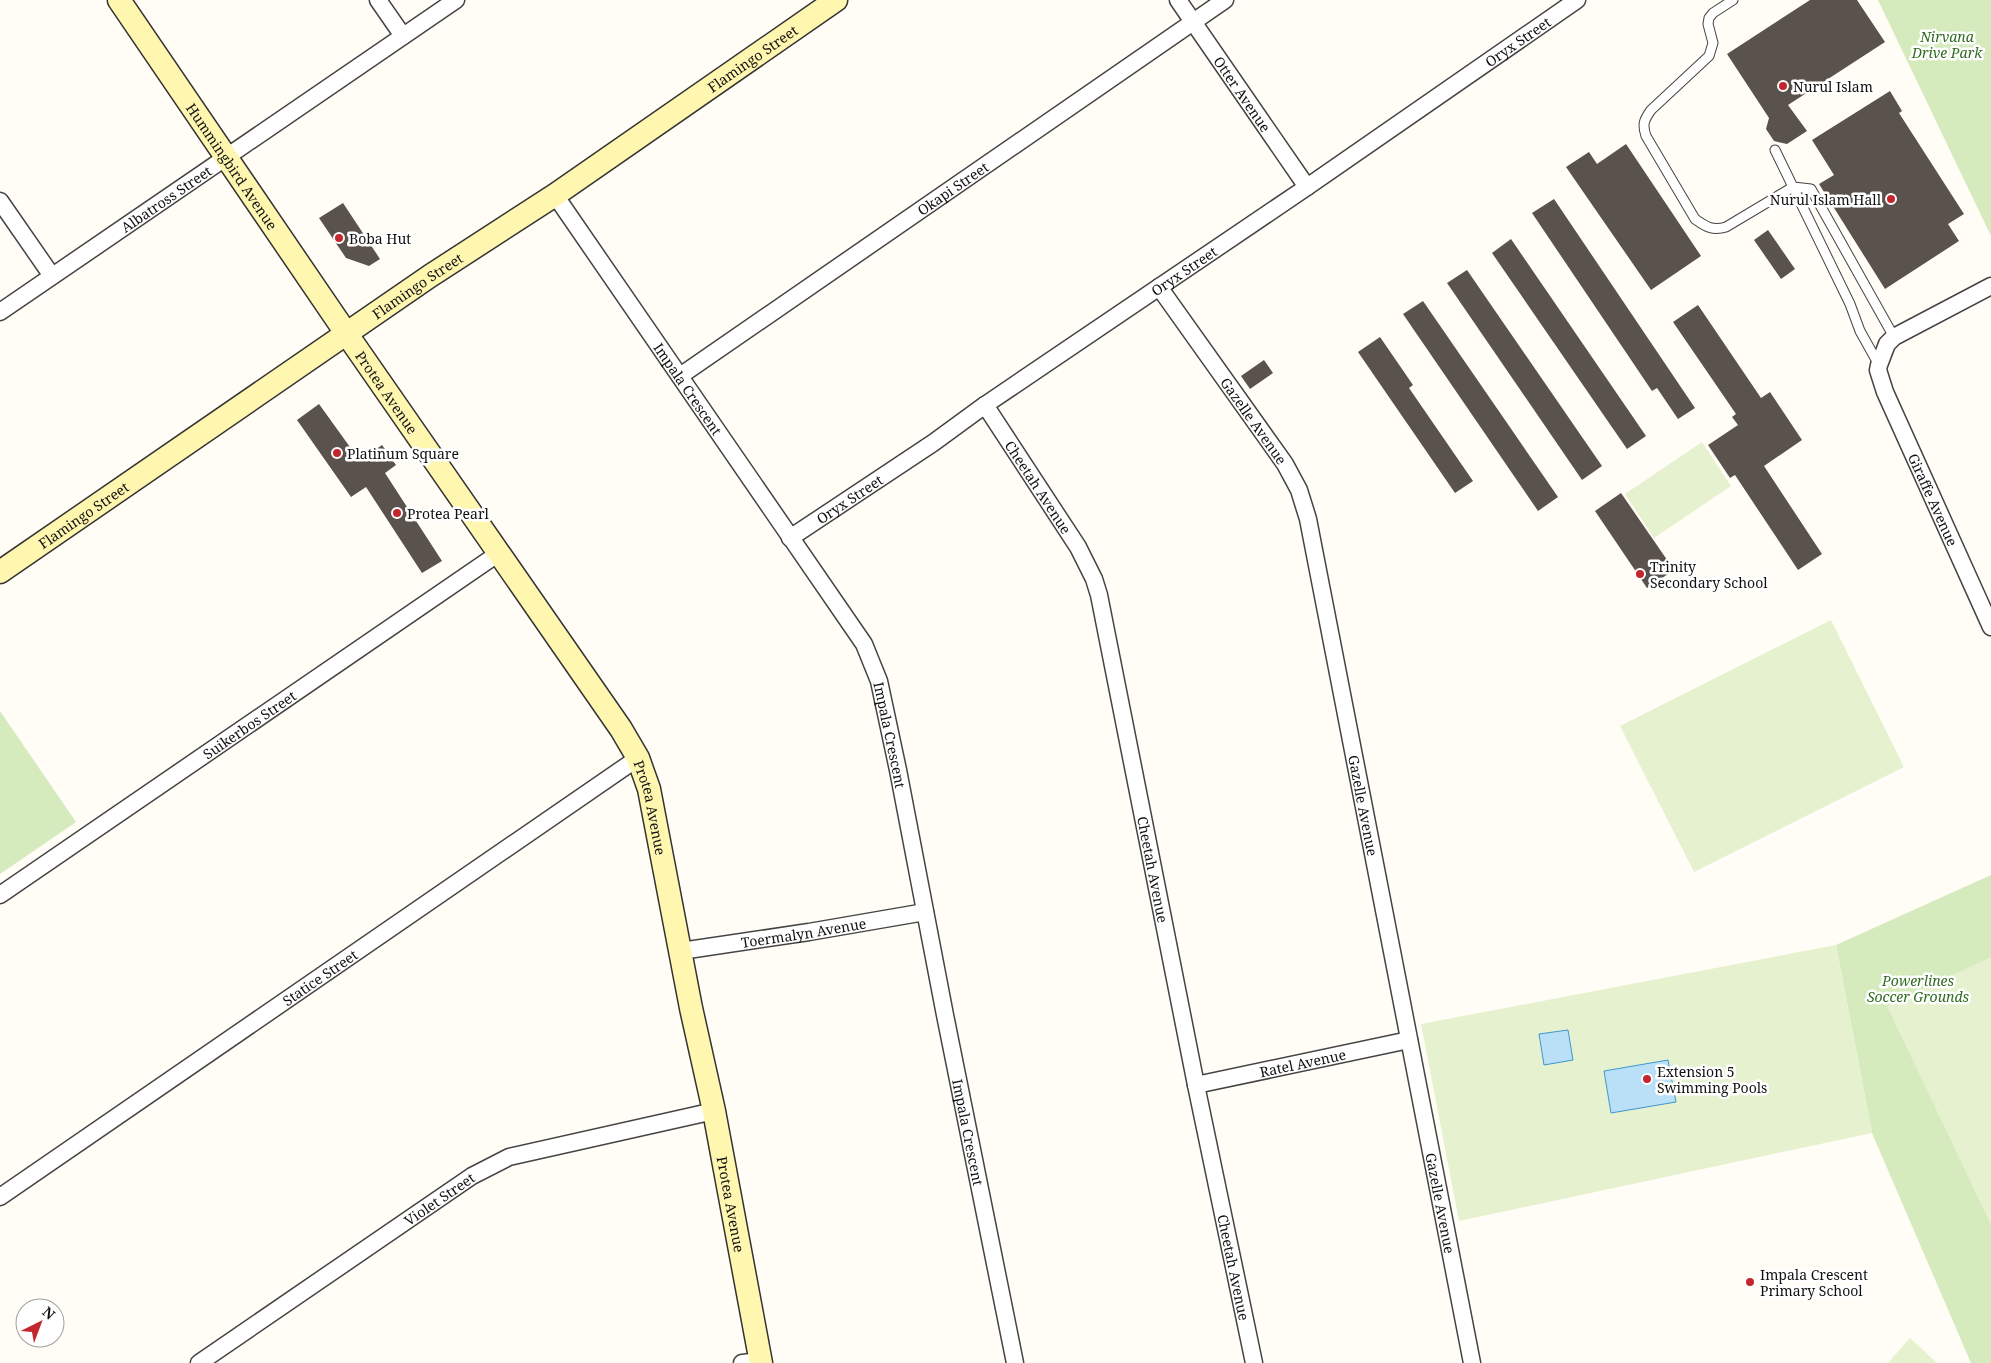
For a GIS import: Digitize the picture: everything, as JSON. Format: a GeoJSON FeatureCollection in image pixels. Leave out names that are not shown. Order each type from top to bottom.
{"type":"FeatureCollection","features":[{"type":"Feature","properties":{"kind":"street","name":"Hummingbird Avenue"},"geometry":{"type":"LineString","coordinates":[[119,0],[346,333]]}},
{"type":"Feature","properties":{"kind":"street"},"geometry":{"type":"LineString","coordinates":[[378,0],[403,36]]}},
{"type":"Feature","properties":{"kind":"street","name":"Albatross Street"},"geometry":{"type":"LineString","coordinates":[[0,312],[456,0]]}},
{"type":"Feature","properties":{"kind":"street","name":"Flamingo Street"},"geometry":{"type":"LineString","coordinates":[[0,572],[346,333],[555,195],[836,0]]}},
{"type":"Feature","properties":{"kind":"street","name":"Otter Avenue"},"geometry":{"type":"LineString","coordinates":[[1178,0],[1307,187]]}},
{"type":"Feature","properties":{"kind":"street","name":"Okapi Street"},"geometry":{"type":"LineString","coordinates":[[680,376],[1225,0]]}},
{"type":"Feature","properties":{"kind":"street","name":"Oryx Street"},"geometry":{"type":"LineString","coordinates":[[790,538],[933,443],[985,405],[1307,187],[1577,0]]}},
{"type":"Feature","properties":{"kind":"street","name":"Impala Crescent"},"geometry":{"type":"LineString","coordinates":[[555,195],[864,644],[872,662],[879,681],[898,770],[1015,1363]]}},
{"type":"Feature","properties":{"kind":"street"},"geometry":{"type":"LineString","coordinates":[[0,201],[52,276]]}},
{"type":"Feature","properties":{"kind":"street"},"geometry":{"type":"LineString","coordinates":[[1878,368],[1887,344],[1894,337],[1991,286]]}},
{"type":"Feature","properties":{"kind":"street","name":"Gazelle Avenue"},"geometry":{"type":"LineString","coordinates":[[1159,287],[1285,464],[1298,490],[1308,519],[1472,1363]]}},
{"type":"Feature","properties":{"kind":"street","name":"Protea Avenue"},"geometry":{"type":"LineString","coordinates":[[346,333],[621,729],[638,758],[649,789],[680,951],[714,1111],[755,1362]]}},
{"type":"Feature","properties":{"kind":"street","name":"Giraffe Avenue"},"geometry":{"type":"LineString","coordinates":[[1878,368],[1891,409],[1991,626]]}},
{"type":"Feature","properties":{"kind":"street","name":"Cheetah Avenue"},"geometry":{"type":"LineString","coordinates":[[985,405],[1078,547],[1094,579],[1099,595],[1196,1085],[1254,1363]]}},
{"type":"Feature","properties":{"kind":"street","name":"Suikerbos Street"},"geometry":{"type":"LineString","coordinates":[[0,895],[499,553]]}},
{"type":"Feature","properties":{"kind":"street","name":"Statice Street"},"geometry":{"type":"LineString","coordinates":[[0,1196],[638,758]]}},
{"type":"Feature","properties":{"kind":"street","name":"Toermalyn Avenue"},"geometry":{"type":"LineString","coordinates":[[680,951],[809,932],[925,912]]}},
{"type":"Feature","properties":{"kind":"street","name":"Ratel Avenue"},"geometry":{"type":"LineString","coordinates":[[1196,1085],[1410,1040]]}},
{"type":"Feature","properties":{"kind":"street","name":"Violet Street"},"geometry":{"type":"LineString","coordinates":[[200,1363],[472,1176],[491,1165],[509,1157],[714,1111]]}},
{"type":"Feature","properties":{"kind":"lane"},"geometry":{"type":"LineString","coordinates":[[1733,0],[1713,13],[1710,18],[1708,24],[1713,44],[1709,56],[1651,110],[1644,120],[1642,126],[1646,136],[1694,220],[1705,227],[1716,230],[1726,227],[1793,187],[1812,189],[1894,337]]}},
{"type":"Feature","properties":{"kind":"lane"},"geometry":{"type":"LineString","coordinates":[[1775,150],[1850,304],[1860,332],[1878,368]]}},
{"type":"Feature","properties":{"kind":"green space","name":"Nirvana Drive Park"},"geometry":{"type":"Polygon","coordinates":[[[1878,0],[1991,0],[1991,236],[1878,0]]]}},
{"type":"Feature","properties":{"kind":"green space"},"geometry":{"type":"Polygon","coordinates":[[[1702,442],[1731,486],[1654,538],[1625,494],[1702,442]]]}},
{"type":"Feature","properties":{"kind":"green space"},"geometry":{"type":"Polygon","coordinates":[[[1831,620],[1904,767],[1694,872],[1620,726],[1831,620]]]}},
{"type":"Feature","properties":{"kind":"green space"},"geometry":{"type":"Polygon","coordinates":[[[0,711],[76,822],[0,874],[0,711]]]}},
{"type":"Feature","properties":{"kind":"green space","name":"Powerlines Soccer Grounds"},"geometry":{"type":"Polygon","coordinates":[[[1991,875],[1991,1363],[1971,1363],[1872,1133],[1836,945],[1991,875]]]}},
{"type":"Feature","properties":{"kind":"green space","name":"Extension 5 Swimming Pools"},"geometry":{"type":"Polygon","coordinates":[[[1836,945],[1872,1133],[1459,1221],[1421,1024],[1836,945]]]}},
{"type":"Feature","properties":{"kind":"green space"},"geometry":{"type":"Polygon","coordinates":[[[1991,957],[1991,1225],[1887,1006],[1991,957]]]}},
{"type":"Feature","properties":{"kind":"green space"},"geometry":{"type":"Polygon","coordinates":[[[1910,1338],[1937,1363],[1888,1363],[1910,1338]]]}},
{"type":"Feature","properties":{"kind":"water"},"geometry":{"type":"Polygon","coordinates":[[[1568,1030],[1573,1060],[1544,1065],[1539,1034],[1568,1030]]]}},
{"type":"Feature","properties":{"kind":"water"},"geometry":{"type":"Polygon","coordinates":[[[1668,1060],[1676,1102],[1611,1113],[1604,1071],[1668,1060]]]}},
{"type":"Feature","properties":{"kind":"building","name":"Nurul Islam"},"geometry":{"type":"Polygon","coordinates":[[[1810,0],[1857,0],[1885,42],[1788,105],[1807,131],[1787,144],[1774,141],[1766,129],[1769,118],[1727,54],[1810,0]]]}},
{"type":"Feature","properties":{"kind":"building","name":"Nurul Islam Hall"},"geometry":{"type":"Polygon","coordinates":[[[1890,91],[1902,111],[1899,113],[1964,214],[1948,224],[1959,241],[1885,289],[1819,184],[1834,175],[1812,140],[1890,91]]]}},
{"type":"Feature","properties":{"kind":"building"},"geometry":{"type":"Polygon","coordinates":[[[1626,144],[1701,256],[1651,290],[1566,167],[1589,152],[1597,164],[1626,144]]]}},
{"type":"Feature","properties":{"kind":"building"},"geometry":{"type":"Polygon","coordinates":[[[1554,199],[1695,408],[1678,419],[1657,388],[1652,391],[1532,213],[1554,199]]]}},
{"type":"Feature","properties":{"kind":"building"},"geometry":{"type":"Polygon","coordinates":[[[343,203],[380,259],[369,266],[346,258],[319,218],[343,203]]]}},
{"type":"Feature","properties":{"kind":"building"},"geometry":{"type":"Polygon","coordinates":[[[1768,230],[1795,269],[1781,279],[1754,240],[1768,230]]]}},
{"type":"Feature","properties":{"kind":"building"},"geometry":{"type":"Polygon","coordinates":[[[1511,239],[1646,436],[1627,449],[1492,253],[1511,239]]]}},
{"type":"Feature","properties":{"kind":"building"},"geometry":{"type":"Polygon","coordinates":[[[1467,270],[1602,466],[1582,480],[1447,283],[1467,270]]]}},
{"type":"Feature","properties":{"kind":"building"},"geometry":{"type":"Polygon","coordinates":[[[1423,301],[1558,497],[1538,511],[1403,314],[1423,301]]]}},
{"type":"Feature","properties":{"kind":"building"},"geometry":{"type":"Polygon","coordinates":[[[1698,305],[1761,398],[1770,392],[1802,440],[1764,466],[1822,554],[1798,570],[1735,475],[1730,478],[1708,445],[1738,425],[1732,417],[1736,414],[1673,322],[1698,305]]]}},
{"type":"Feature","properties":{"kind":"building"},"geometry":{"type":"Polygon","coordinates":[[[1380,337],[1413,385],[1409,388],[1473,481],[1455,493],[1358,352],[1380,337]]]}},
{"type":"Feature","properties":{"kind":"building"},"geometry":{"type":"Polygon","coordinates":[[[1264,360],[1273,373],[1250,389],[1241,376],[1264,360]]]}},
{"type":"Feature","properties":{"kind":"building"},"geometry":{"type":"Polygon","coordinates":[[[319,404],[360,461],[382,445],[396,465],[385,473],[442,561],[422,573],[366,487],[351,497],[297,420],[319,404]]]}},
{"type":"Feature","properties":{"kind":"building"},"geometry":{"type":"Polygon","coordinates":[[[1621,493],[1674,570],[1647,588],[1595,511],[1621,493]]]}},
{"type":"Feature","properties":{"kind":"place","name":"Nurul Islam"},"geometry":{"type":"Point","coordinates":[1783,86]}},
{"type":"Feature","properties":{"kind":"place","name":"Nurul Islam Hall"},"geometry":{"type":"Point","coordinates":[1891,199]}},
{"type":"Feature","properties":{"kind":"place","name":"Boba Hut"},"geometry":{"type":"Point","coordinates":[339,238]}},
{"type":"Feature","properties":{"kind":"place","name":"Platinum Square"},"geometry":{"type":"Point","coordinates":[337,453]}},
{"type":"Feature","properties":{"kind":"place","name":"Protea Pearl"},"geometry":{"type":"Point","coordinates":[397,513]}},
{"type":"Feature","properties":{"kind":"place","name":"Trinity Secondary School"},"geometry":{"type":"Point","coordinates":[1640,574]}},
{"type":"Feature","properties":{"kind":"place","name":"Extension 5 Swimming Pools"},"geometry":{"type":"Point","coordinates":[1647,1079]}},
{"type":"Feature","properties":{"kind":"place","name":"Impala Crescent Primary School"},"geometry":{"type":"Point","coordinates":[1750,1282]}}]}
